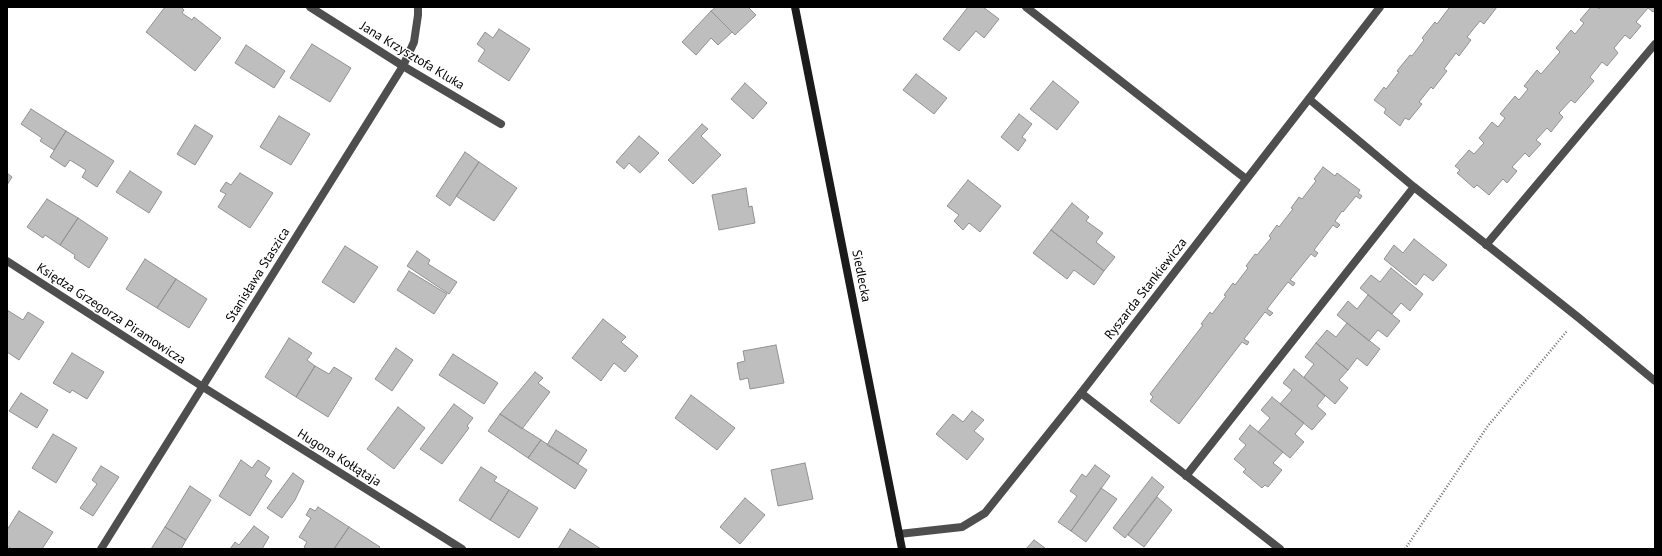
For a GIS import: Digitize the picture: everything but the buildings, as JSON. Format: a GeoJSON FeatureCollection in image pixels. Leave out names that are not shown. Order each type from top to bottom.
{"type":"FeatureCollection","features":[{"type":"Feature","properties":{"kind":"main road","name":"Siedlecka"},"geometry":{"type":"LineString","coordinates":[[794,7],[902,549]]}},
{"type":"Feature","properties":{"kind":"street","name":"Jana Krzysztofa Kluka"},"geometry":{"type":"LineString","coordinates":[[310,7],[403,66],[501,124]]}},
{"type":"Feature","properties":{"kind":"street","name":"Stanisława Staszica"},"geometry":{"type":"LineString","coordinates":[[101,549],[403,66],[414,42],[418,7]]}},
{"type":"Feature","properties":{"kind":"street"},"geometry":{"type":"LineString","coordinates":[[1026,7],[1246,178]]}},
{"type":"Feature","properties":{"kind":"street","name":"Ryszarda Stankiewicza"},"geometry":{"type":"LineString","coordinates":[[899,534],[962,527],[985,513],[1081,393],[1246,178],[1310,99],[1380,7]]}},
{"type":"Feature","properties":{"kind":"street"},"geometry":{"type":"LineString","coordinates":[[1486,245],[1655,44]]}},
{"type":"Feature","properties":{"kind":"street"},"geometry":{"type":"LineString","coordinates":[[1310,99],[1414,187],[1579,318],[1655,381]]}},
{"type":"Feature","properties":{"kind":"street"},"geometry":{"type":"LineString","coordinates":[[1186,476],[1414,187]]}},
{"type":"Feature","properties":{"kind":"street","name":"Księdza Grzegorza Piramowicza"},"geometry":{"type":"LineString","coordinates":[[7,262],[203,387]]}},
{"type":"Feature","properties":{"kind":"street","name":"Hugona Kołłątaja"},"geometry":{"type":"LineString","coordinates":[[203,387],[462,549]]}},
{"type":"Feature","properties":{"kind":"street"},"geometry":{"type":"LineString","coordinates":[[1081,393],[1280,549]]}},
{"type":"Feature","properties":{"kind":"path"},"geometry":{"type":"LineString","coordinates":[[1406,549],[1487,427],[1579,318]]}}]}
